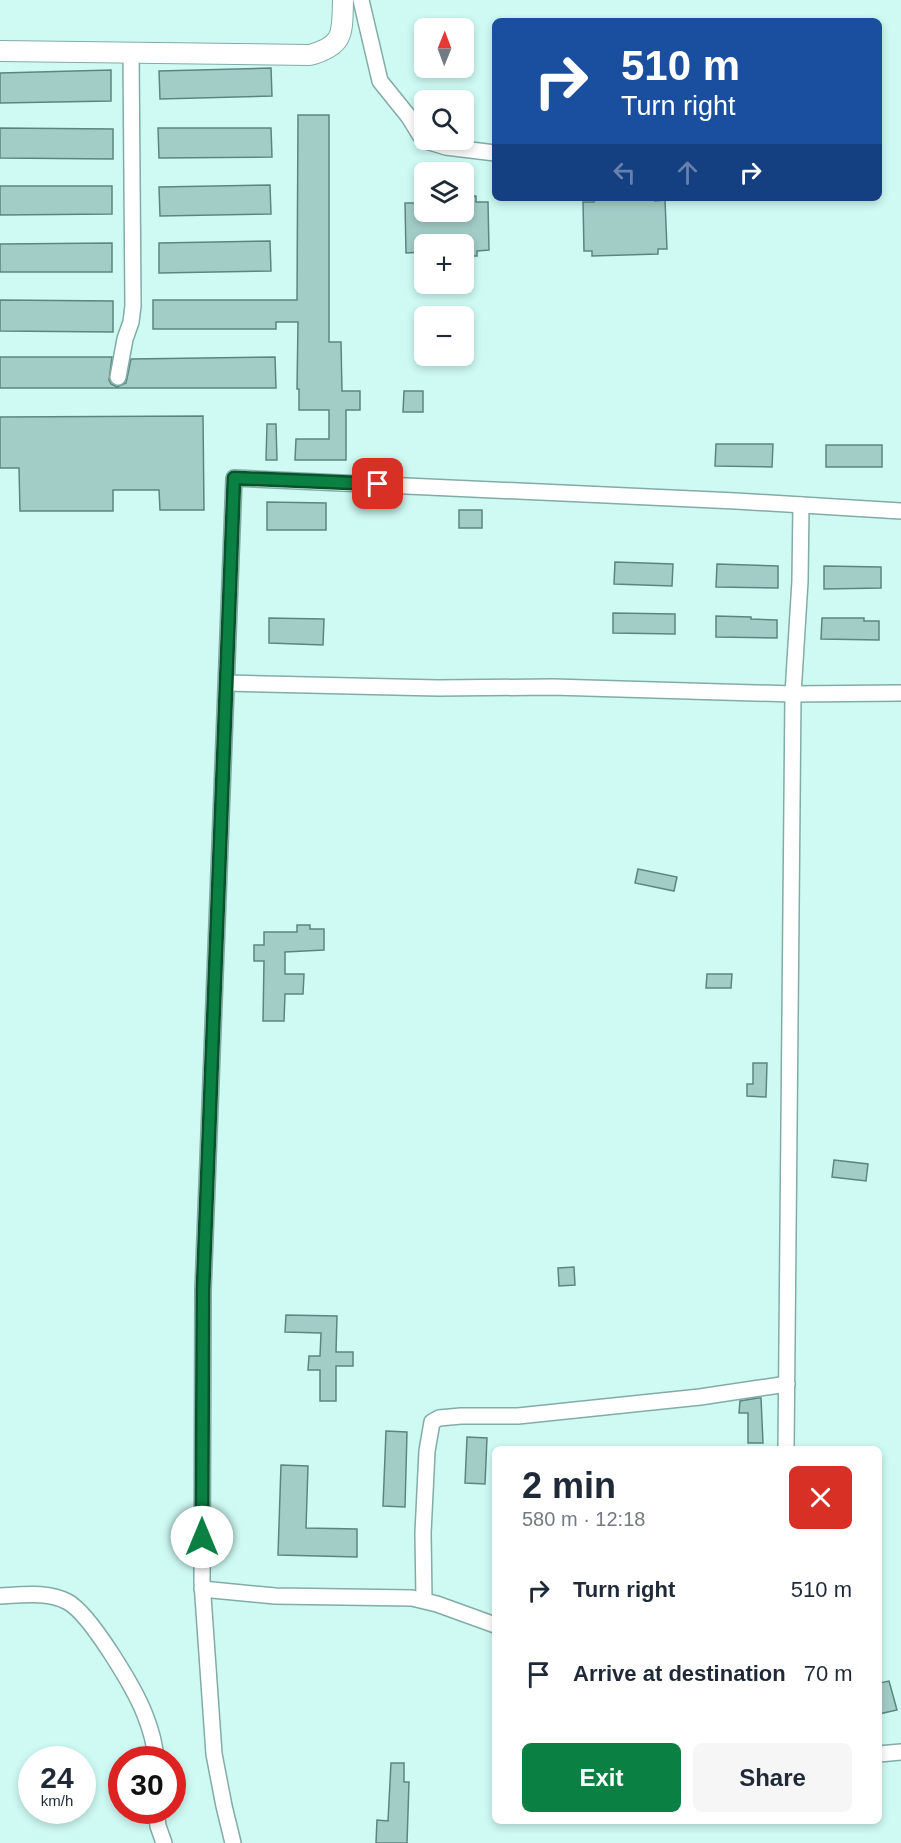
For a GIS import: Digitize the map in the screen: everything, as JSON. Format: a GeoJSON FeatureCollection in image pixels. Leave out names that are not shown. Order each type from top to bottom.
{"type":"FeatureCollection","features":[{"type":"Feature","properties":{"kind":"street"},"geometry":{"type":"LineString","coordinates":[[0,51],[310,55],[326,51],[336,44],[342,26],[343,0]]}},
{"type":"Feature","properties":{"kind":"street"},"geometry":{"type":"LineString","coordinates":[[361,0],[380,81],[409,117],[420,135],[426,141],[446,147],[492,153]]}},
{"type":"Feature","properties":{"kind":"street"},"geometry":{"type":"LineString","coordinates":[[118,377],[133,306],[131,52]]}},
{"type":"Feature","properties":{"kind":"street"},"geometry":{"type":"LineString","coordinates":[[233,1843],[214,1754],[202,1588],[203,1290],[234,478],[901,511]]}},
{"type":"Feature","properties":{"kind":"street"},"geometry":{"type":"LineString","coordinates":[[786,1446],[793,694],[800,581],[801,505]]}},
{"type":"Feature","properties":{"kind":"street"},"geometry":{"type":"LineString","coordinates":[[227,683],[438,688],[553,687],[793,694],[901,693]]}},
{"type":"Feature","properties":{"kind":"street"},"geometry":{"type":"LineString","coordinates":[[424,1600],[423,1533],[427,1451],[432,1422],[440,1418],[461,1416],[518,1416],[689,1398],[787,1384]]}},
{"type":"Feature","properties":{"kind":"street"},"geometry":{"type":"LineString","coordinates":[[202,1588],[275,1596],[412,1598],[492,1624]]}},
{"type":"Feature","properties":{"kind":"street"},"geometry":{"type":"LineString","coordinates":[[0,1596],[51,1596],[81,1611],[96,1630],[144,1712],[155,1746]]}},
{"type":"Feature","properties":{"kind":"street"},"geometry":{"type":"LineString","coordinates":[[882,1754],[901,1752]]}},
{"type":"Feature","properties":{"kind":"street"},"geometry":{"type":"LineString","coordinates":[[158,1824],[164,1843]]}},
{"type":"Feature","properties":{"kind":"building"},"geometry":{"type":"Polygon","coordinates":[[[271,68],[272,96],[160,99],[159,71],[271,68]]]}},
{"type":"Feature","properties":{"kind":"building"},"geometry":{"type":"Polygon","coordinates":[[[111,70],[111,101],[0,103],[0,73],[111,70]]]}},
{"type":"Feature","properties":{"kind":"building"},"geometry":{"type":"Polygon","coordinates":[[[298,115],[329,115],[329,342],[341,342],[342,391],[360,391],[360,410],[346,410],[346,460],[295,460],[296,439],[329,439],[329,410],[299,410],[298,322],[276,322],[276,329],[153,329],[153,300],[297,300],[298,115]]]}},
{"type":"Feature","properties":{"kind":"building"},"geometry":{"type":"Polygon","coordinates":[[[0,128],[113,129],[113,159],[0,158],[0,128]]]}},
{"type":"Feature","properties":{"kind":"building"},"geometry":{"type":"Polygon","coordinates":[[[158,128],[271,128],[272,157],[159,158],[158,128]]]}},
{"type":"Feature","properties":{"kind":"building"},"geometry":{"type":"Polygon","coordinates":[[[270,185],[271,214],[160,216],[159,187],[270,185]]]}},
{"type":"Feature","properties":{"kind":"building"},"geometry":{"type":"Polygon","coordinates":[[[0,186],[112,186],[112,214],[0,215],[0,186]]]}},
{"type":"Feature","properties":{"kind":"building"},"geometry":{"type":"Polygon","coordinates":[[[474,196],[476,196],[476,202],[488,202],[489,250],[477,251],[477,256],[474,256],[474,234],[414,234],[414,253],[406,253],[405,203],[414,203],[414,222],[474,222],[474,196]]]}},
{"type":"Feature","properties":{"kind":"building"},"geometry":{"type":"Polygon","coordinates":[[[665,201],[667,249],[658,249],[658,254],[592,256],[592,251],[584,251],[583,202],[665,201]]]}},
{"type":"Feature","properties":{"kind":"building"},"geometry":{"type":"Polygon","coordinates":[[[270,241],[271,271],[159,273],[159,243],[270,241]]]}},
{"type":"Feature","properties":{"kind":"building"},"geometry":{"type":"Polygon","coordinates":[[[112,243],[112,272],[0,272],[0,244],[112,243]]]}},
{"type":"Feature","properties":{"kind":"building"},"geometry":{"type":"Polygon","coordinates":[[[0,300],[113,301],[113,332],[0,331],[0,300]]]}},
{"type":"Feature","properties":{"kind":"building"},"geometry":{"type":"Polygon","coordinates":[[[0,357],[112,357],[109,380],[117,387],[126,383],[131,359],[275,357],[276,388],[0,388],[0,357]]]}},
{"type":"Feature","properties":{"kind":"building"},"geometry":{"type":"Polygon","coordinates":[[[404,391],[423,391],[423,412],[403,412],[404,391]]]}},
{"type":"Feature","properties":{"kind":"building"},"geometry":{"type":"Polygon","coordinates":[[[203,416],[204,510],[160,510],[159,490],[113,490],[113,511],[20,511],[19,468],[0,468],[0,417],[203,416]]]}},
{"type":"Feature","properties":{"kind":"building"},"geometry":{"type":"Polygon","coordinates":[[[267,424],[276,424],[277,460],[266,460],[267,424]]]}},
{"type":"Feature","properties":{"kind":"building"},"geometry":{"type":"Polygon","coordinates":[[[716,444],[773,444],[772,467],[715,466],[716,444]]]}},
{"type":"Feature","properties":{"kind":"building"},"geometry":{"type":"Polygon","coordinates":[[[826,445],[882,445],[882,467],[826,467],[826,445]]]}},
{"type":"Feature","properties":{"kind":"building"},"geometry":{"type":"Polygon","coordinates":[[[267,502],[326,503],[326,530],[267,530],[267,502]]]}},
{"type":"Feature","properties":{"kind":"building"},"geometry":{"type":"Polygon","coordinates":[[[459,510],[482,510],[482,528],[459,528],[459,510]]]}},
{"type":"Feature","properties":{"kind":"building"},"geometry":{"type":"Polygon","coordinates":[[[615,562],[673,564],[672,586],[614,584],[615,562]]]}},
{"type":"Feature","properties":{"kind":"building"},"geometry":{"type":"Polygon","coordinates":[[[717,564],[778,566],[778,588],[716,587],[717,564]]]}},
{"type":"Feature","properties":{"kind":"building"},"geometry":{"type":"Polygon","coordinates":[[[824,566],[881,567],[881,588],[824,589],[824,566]]]}},
{"type":"Feature","properties":{"kind":"building"},"geometry":{"type":"Polygon","coordinates":[[[613,613],[675,614],[675,634],[613,633],[613,613]]]}},
{"type":"Feature","properties":{"kind":"building"},"geometry":{"type":"Polygon","coordinates":[[[716,616],[777,620],[777,638],[716,637],[716,616]]]}},
{"type":"Feature","properties":{"kind":"building"},"geometry":{"type":"Polygon","coordinates":[[[269,618],[324,619],[323,645],[269,643],[269,618]]]}},
{"type":"Feature","properties":{"kind":"building"},"geometry":{"type":"Polygon","coordinates":[[[822,618],[864,618],[864,621],[879,621],[879,640],[821,639],[822,618]]]}},
{"type":"Feature","properties":{"kind":"building"},"geometry":{"type":"Polygon","coordinates":[[[638,869],[677,877],[674,891],[635,883],[638,869]]]}},
{"type":"Feature","properties":{"kind":"building"},"geometry":{"type":"Polygon","coordinates":[[[297,925],[310,925],[310,929],[324,929],[324,950],[285,952],[285,974],[304,974],[303,994],[285,994],[284,1021],[263,1021],[264,961],[254,961],[254,945],[264,945],[264,932],[297,932],[297,925]]]}},
{"type":"Feature","properties":{"kind":"building"},"geometry":{"type":"Polygon","coordinates":[[[707,974],[732,974],[731,988],[706,988],[707,974]]]}},
{"type":"Feature","properties":{"kind":"building"},"geometry":{"type":"Polygon","coordinates":[[[753,1063],[767,1063],[766,1097],[747,1096],[747,1084],[753,1084],[753,1063]]]}},
{"type":"Feature","properties":{"kind":"building"},"geometry":{"type":"Polygon","coordinates":[[[834,1160],[868,1164],[866,1181],[832,1177],[834,1160]]]}},
{"type":"Feature","properties":{"kind":"building"},"geometry":{"type":"Polygon","coordinates":[[[574,1267],[575,1285],[559,1286],[558,1268],[574,1267]]]}},
{"type":"Feature","properties":{"kind":"building"},"geometry":{"type":"Polygon","coordinates":[[[286,1315],[337,1316],[336,1352],[353,1352],[353,1366],[336,1366],[336,1401],[320,1401],[320,1370],[308,1370],[309,1356],[320,1356],[321,1333],[285,1332],[286,1315]]]}},
{"type":"Feature","properties":{"kind":"building"},"geometry":{"type":"Polygon","coordinates":[[[761,1398],[763,1443],[748,1443],[748,1413],[739,1413],[740,1401],[761,1398]]]}},
{"type":"Feature","properties":{"kind":"building"},"geometry":{"type":"Polygon","coordinates":[[[386,1431],[407,1432],[405,1507],[383,1506],[386,1431]]]}},
{"type":"Feature","properties":{"kind":"building"},"geometry":{"type":"Polygon","coordinates":[[[467,1437],[487,1438],[485,1484],[465,1483],[467,1437]]]}},
{"type":"Feature","properties":{"kind":"building"},"geometry":{"type":"Polygon","coordinates":[[[281,1465],[308,1466],[306,1528],[357,1529],[357,1557],[278,1555],[281,1465]]]}},
{"type":"Feature","properties":{"kind":"building"},"geometry":{"type":"Polygon","coordinates":[[[889,1681],[897,1710],[882,1713],[882,1682],[889,1681]]]}},
{"type":"Feature","properties":{"kind":"building"},"geometry":{"type":"Polygon","coordinates":[[[391,1763],[404,1763],[404,1782],[409,1782],[407,1843],[376,1843],[377,1820],[388,1821],[391,1763]]]}},
{"type":"Feature","properties":{"kind":"route"},"geometry":{"type":"LineString","coordinates":[[202,1537],[203,1290],[234,478],[378,484]]}}]}
